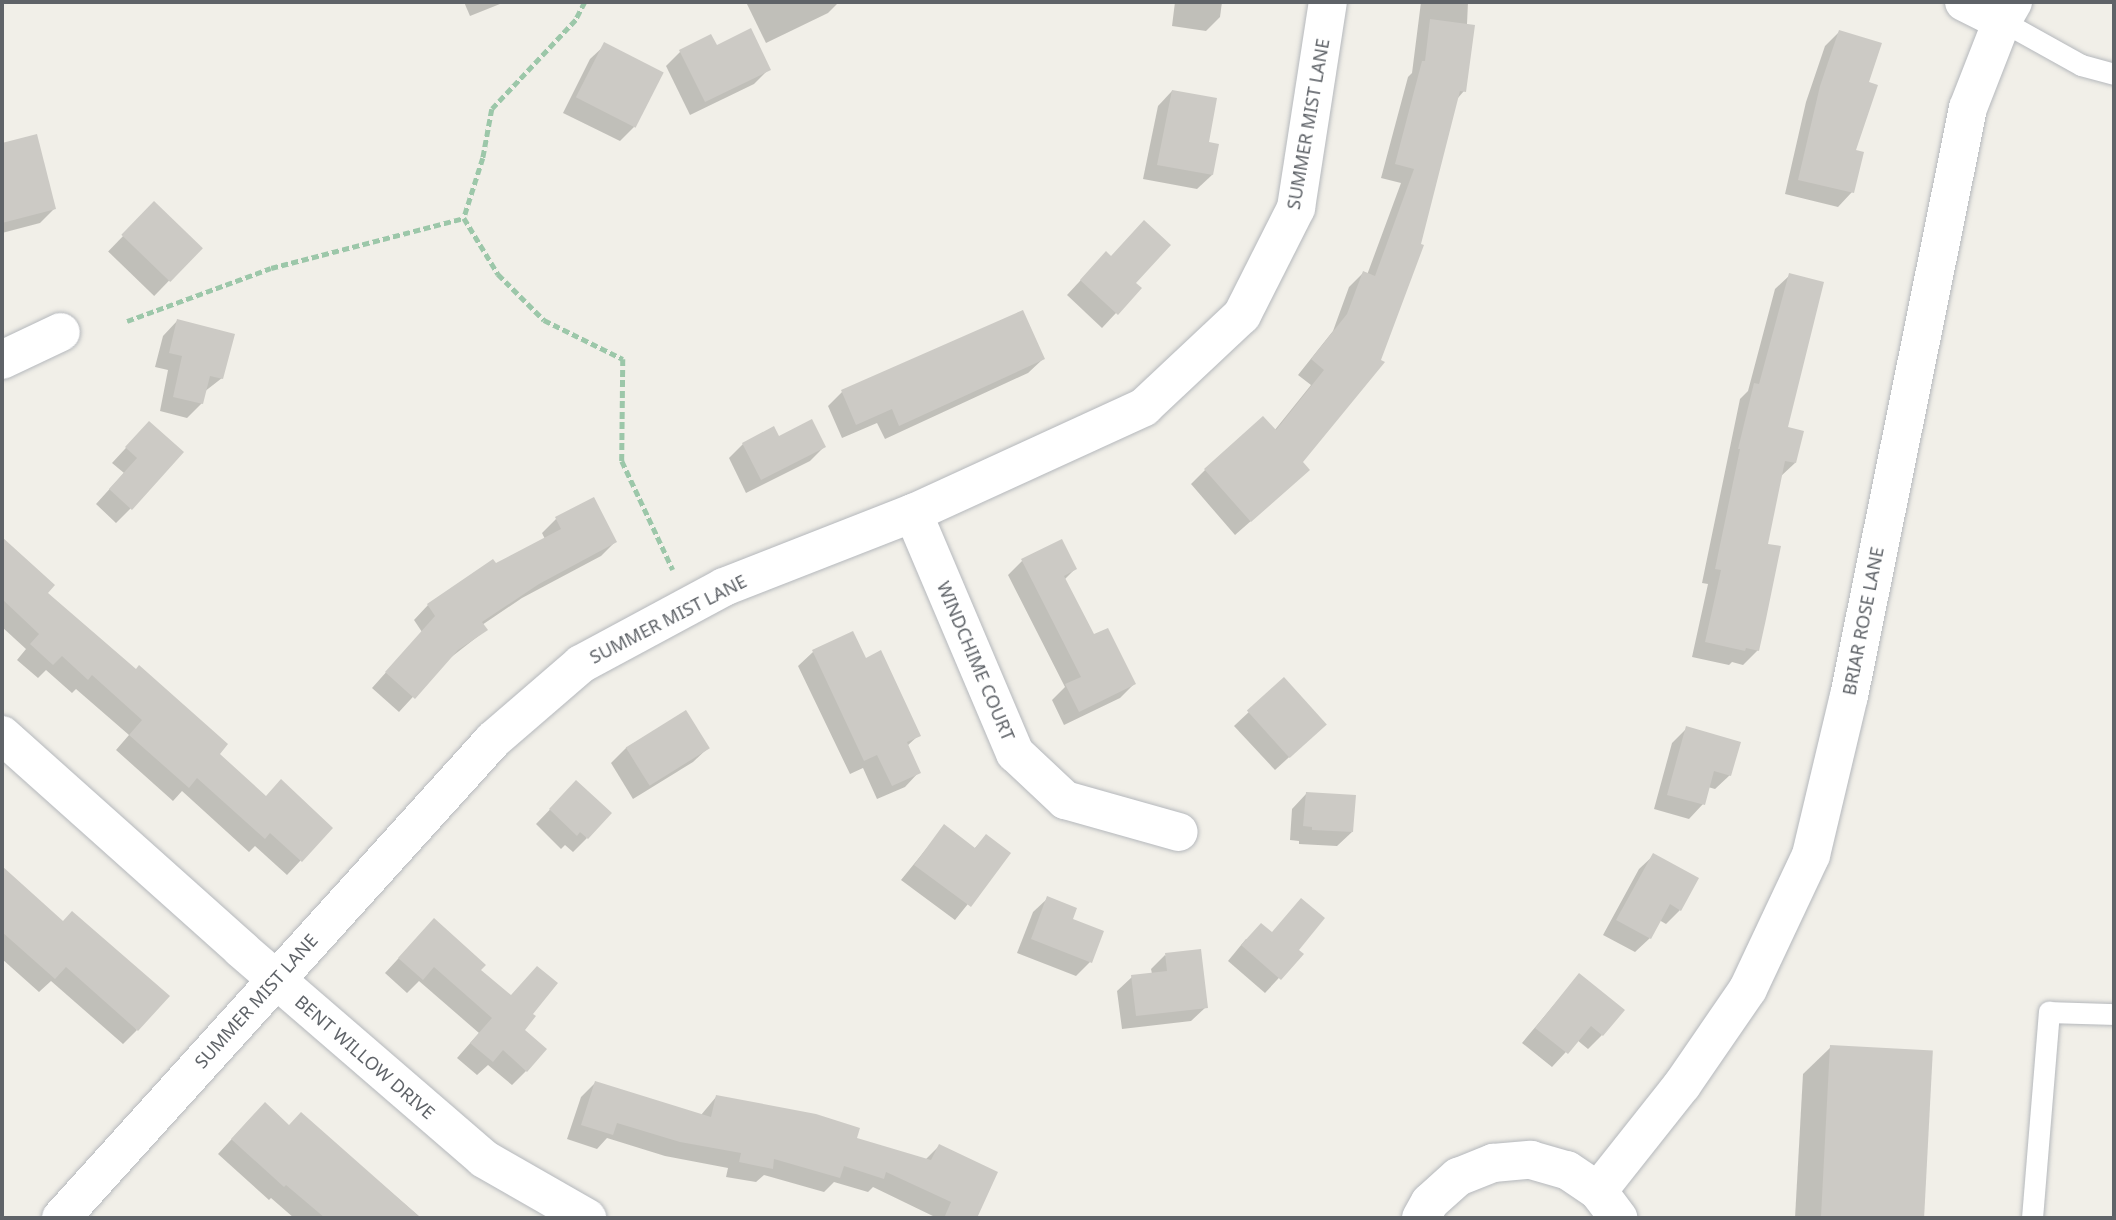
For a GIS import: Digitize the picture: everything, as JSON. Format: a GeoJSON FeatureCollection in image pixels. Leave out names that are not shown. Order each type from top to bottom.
{"type":"FeatureCollection","features":[{"type":"Feature","properties":{"kind":"street","name":"SUMMER MIST LANE"},"geometry":{"type":"LineString","coordinates":[[61,1218],[493,740],[581,664],[724,587],[913,513],[1144,407],[1242,315],[1296,208],[1328,2]]}},
{"type":"Feature","properties":{"kind":"street"},"geometry":{"type":"LineString","coordinates":[[1964,2],[2007,11]]}},
{"type":"Feature","properties":{"kind":"street","name":"BRIAR ROSE LANE"},"geometry":{"type":"LineString","coordinates":[[1421,1218],[1430,1202],[1458,1177],[1493,1163],[1531,1160],[1567,1170],[1608,1205],[1682,1085],[1748,989],[1811,855],[1849,696],[1968,108],[2007,11]]}},
{"type":"Feature","properties":{"kind":"street"},"geometry":{"type":"LineString","coordinates":[[2,360],[61,332]]}},
{"type":"Feature","properties":{"kind":"street","name":"WINDCHIME COURT"},"geometry":{"type":"LineString","coordinates":[[913,513],[1015,753],[1065,800],[1179,832]]}},
{"type":"Feature","properties":{"kind":"street","name":"BENT WILLOW DRIVE"},"geometry":{"type":"LineString","coordinates":[[2,735],[276,980],[484,1159],[587,1218]]}},
{"type":"Feature","properties":{"kind":"lane"},"geometry":{"type":"LineString","coordinates":[[2007,11],[2081,65],[2114,74]]}},
{"type":"Feature","properties":{"kind":"lane"},"geometry":{"type":"LineString","coordinates":[[2032,1218],[2049,1012],[2114,1014]]}},
{"type":"Feature","properties":{"kind":"path"},"geometry":{"type":"LineString","coordinates":[[585,2],[576,20],[492,109],[483,158],[464,218],[498,274],[544,320],[622,359],[622,461],[674,574]]}},
{"type":"Feature","properties":{"kind":"path"},"geometry":{"type":"LineString","coordinates":[[127,321],[271,268],[464,218]]}},
{"type":"Feature","properties":{"kind":"building"},"geometry":{"type":"Polygon","coordinates":[[[1430,19],[1475,25],[1466,92],[1460,91],[1421,244],[1424,245],[1381,360],[1385,362],[1303,462],[1310,470],[1251,522],[1204,469],[1263,416],[1276,430],[1324,370],[1311,359],[1347,314],[1363,271],[1375,276],[1414,169],[1395,164],[1422,61],[1425,61],[1430,19]]]}},
{"type":"Feature","properties":{"kind":"building"},"geometry":{"type":"Polygon","coordinates":[[[751,28],[771,70],[705,102],[679,50],[711,34],[717,45],[751,28]]]}},
{"type":"Feature","properties":{"kind":"building"},"geometry":{"type":"Polygon","coordinates":[[[1839,30],[1882,43],[1869,82],[1878,85],[1856,150],[1864,152],[1854,193],[1798,180],[1820,86],[1839,30]]]}},
{"type":"Feature","properties":{"kind":"building"},"geometry":{"type":"Polygon","coordinates":[[[604,42],[664,72],[636,128],[576,97],[604,42]]]}},
{"type":"Feature","properties":{"kind":"building"},"geometry":{"type":"Polygon","coordinates":[[[1172,90],[1217,98],[1209,142],[1219,144],[1213,175],[1157,165],[1172,90]]]}},
{"type":"Feature","properties":{"kind":"building"},"geometry":{"type":"Polygon","coordinates":[[[37,134],[56,209],[2,223],[2,143],[37,134]]]}},
{"type":"Feature","properties":{"kind":"building"},"geometry":{"type":"Polygon","coordinates":[[[154,201],[203,248],[170,282],[121,235],[154,201]]]}},
{"type":"Feature","properties":{"kind":"building"},"geometry":{"type":"Polygon","coordinates":[[[1144,220],[1171,245],[1136,283],[1142,288],[1118,315],[1080,280],[1106,251],[1111,256],[1144,220]]]}},
{"type":"Feature","properties":{"kind":"building"},"geometry":{"type":"Polygon","coordinates":[[[1789,273],[1824,282],[1788,427],[1804,431],[1796,463],[1785,461],[1768,544],[1781,546],[1766,619],[1759,651],[1746,648],[1745,651],[1705,642],[1721,570],[1715,569],[1738,449],[1754,383],[1759,384],[1789,273]]]}},
{"type":"Feature","properties":{"kind":"building"},"geometry":{"type":"Polygon","coordinates":[[[1023,310],[1045,359],[899,426],[892,409],[856,425],[841,390],[1023,310]]]}},
{"type":"Feature","properties":{"kind":"building"},"geometry":{"type":"Polygon","coordinates":[[[177,319],[235,334],[223,379],[210,376],[203,404],[173,397],[182,356],[169,353],[177,319]]]}},
{"type":"Feature","properties":{"kind":"building"},"geometry":{"type":"Polygon","coordinates":[[[812,419],[826,447],[761,480],[742,443],[774,426],[779,436],[812,419]]]}},
{"type":"Feature","properties":{"kind":"building"},"geometry":{"type":"Polygon","coordinates":[[[149,421],[184,452],[132,510],[109,489],[137,458],[125,447],[149,421]]]}},
{"type":"Feature","properties":{"kind":"building"},"geometry":{"type":"Polygon","coordinates":[[[594,497],[617,542],[539,584],[482,622],[488,630],[458,650],[415,699],[385,672],[435,616],[427,604],[493,559],[496,563],[561,529],[555,517],[594,497]]]}},
{"type":"Feature","properties":{"kind":"building"},"geometry":{"type":"Polygon","coordinates":[[[2,537],[55,585],[48,593],[136,669],[139,665],[228,744],[220,754],[266,796],[281,779],[333,828],[302,862],[270,833],[265,839],[197,778],[189,788],[129,735],[142,720],[92,675],[88,680],[62,656],[53,665],[30,644],[39,634],[2,599],[2,537]]]}},
{"type":"Feature","properties":{"kind":"building"},"geometry":{"type":"Polygon","coordinates":[[[1062,539],[1077,569],[1064,576],[1094,634],[1108,628],[1136,684],[1079,712],[1065,684],[1081,677],[1021,559],[1062,539]]]}},
{"type":"Feature","properties":{"kind":"building"},"geometry":{"type":"Polygon","coordinates":[[[853,631],[866,658],[881,650],[921,736],[907,742],[921,773],[892,786],[877,755],[864,761],[812,650],[853,631]]]}},
{"type":"Feature","properties":{"kind":"building"},"geometry":{"type":"Polygon","coordinates":[[[1284,677],[1327,725],[1290,758],[1247,710],[1284,677]]]}},
{"type":"Feature","properties":{"kind":"building"},"geometry":{"type":"Polygon","coordinates":[[[686,710],[710,748],[650,786],[626,748],[686,710]]]}},
{"type":"Feature","properties":{"kind":"building"},"geometry":{"type":"Polygon","coordinates":[[[1686,726],[1741,742],[1731,776],[1714,771],[1705,805],[1667,795],[1686,726]]]}},
{"type":"Feature","properties":{"kind":"building"},"geometry":{"type":"Polygon","coordinates":[[[576,780],[612,813],[588,839],[580,832],[577,836],[549,809],[576,780]]]}},
{"type":"Feature","properties":{"kind":"building"},"geometry":{"type":"Polygon","coordinates":[[[1306,792],[1356,795],[1353,832],[1312,830],[1312,827],[1303,826],[1306,792]]]}},
{"type":"Feature","properties":{"kind":"building"},"geometry":{"type":"Polygon","coordinates":[[[944,824],[975,848],[986,834],[1011,853],[971,907],[914,865],[944,824]]]}},
{"type":"Feature","properties":{"kind":"building"},"geometry":{"type":"Polygon","coordinates":[[[1653,853],[1699,878],[1681,911],[1670,904],[1651,939],[1616,920],[1653,853]]]}},
{"type":"Feature","properties":{"kind":"building"},"geometry":{"type":"Polygon","coordinates":[[[2,866],[63,921],[72,911],[170,996],[138,1031],[66,967],[55,979],[2,932],[2,866]]]}},
{"type":"Feature","properties":{"kind":"building"},"geometry":{"type":"Polygon","coordinates":[[[1047,896],[1077,908],[1073,919],[1104,931],[1092,963],[1031,939],[1047,896]]]}},
{"type":"Feature","properties":{"kind":"building"},"geometry":{"type":"Polygon","coordinates":[[[1301,898],[1325,918],[1299,950],[1304,954],[1281,980],[1241,945],[1261,923],[1272,932],[1301,898]]]}},
{"type":"Feature","properties":{"kind":"building"},"geometry":{"type":"Polygon","coordinates":[[[434,918],[486,965],[481,970],[511,995],[537,966],[558,983],[533,1014],[536,1016],[525,1030],[547,1049],[527,1072],[503,1050],[493,1062],[470,1043],[492,1018],[434,967],[423,980],[398,958],[434,918]]]}},
{"type":"Feature","properties":{"kind":"building"},"geometry":{"type":"Polygon","coordinates":[[[1201,949],[1208,1008],[1136,1016],[1131,975],[1167,971],[1165,953],[1201,949]]]}},
{"type":"Feature","properties":{"kind":"building"},"geometry":{"type":"Polygon","coordinates":[[[1579,973],[1625,1010],[1603,1036],[1591,1026],[1568,1054],[1535,1028],[1579,973]]]}},
{"type":"Feature","properties":{"kind":"building"},"geometry":{"type":"Polygon","coordinates":[[[1830,1045],[1933,1050],[1924,1218],[1821,1218],[1830,1045]]]}},
{"type":"Feature","properties":{"kind":"building"},"geometry":{"type":"Polygon","coordinates":[[[595,1081],[711,1117],[716,1095],[816,1114],[860,1128],[857,1138],[931,1160],[939,1144],[998,1172],[977,1218],[944,1218],[951,1202],[886,1172],[884,1179],[844,1166],[840,1178],[774,1159],[773,1169],[739,1162],[741,1153],[680,1142],[617,1123],[613,1135],[581,1125],[595,1081]]]}},
{"type":"Feature","properties":{"kind":"building"},"geometry":{"type":"Polygon","coordinates":[[[265,1102],[289,1125],[301,1112],[421,1218],[325,1218],[286,1185],[284,1187],[231,1139],[265,1102]]]}}]}
